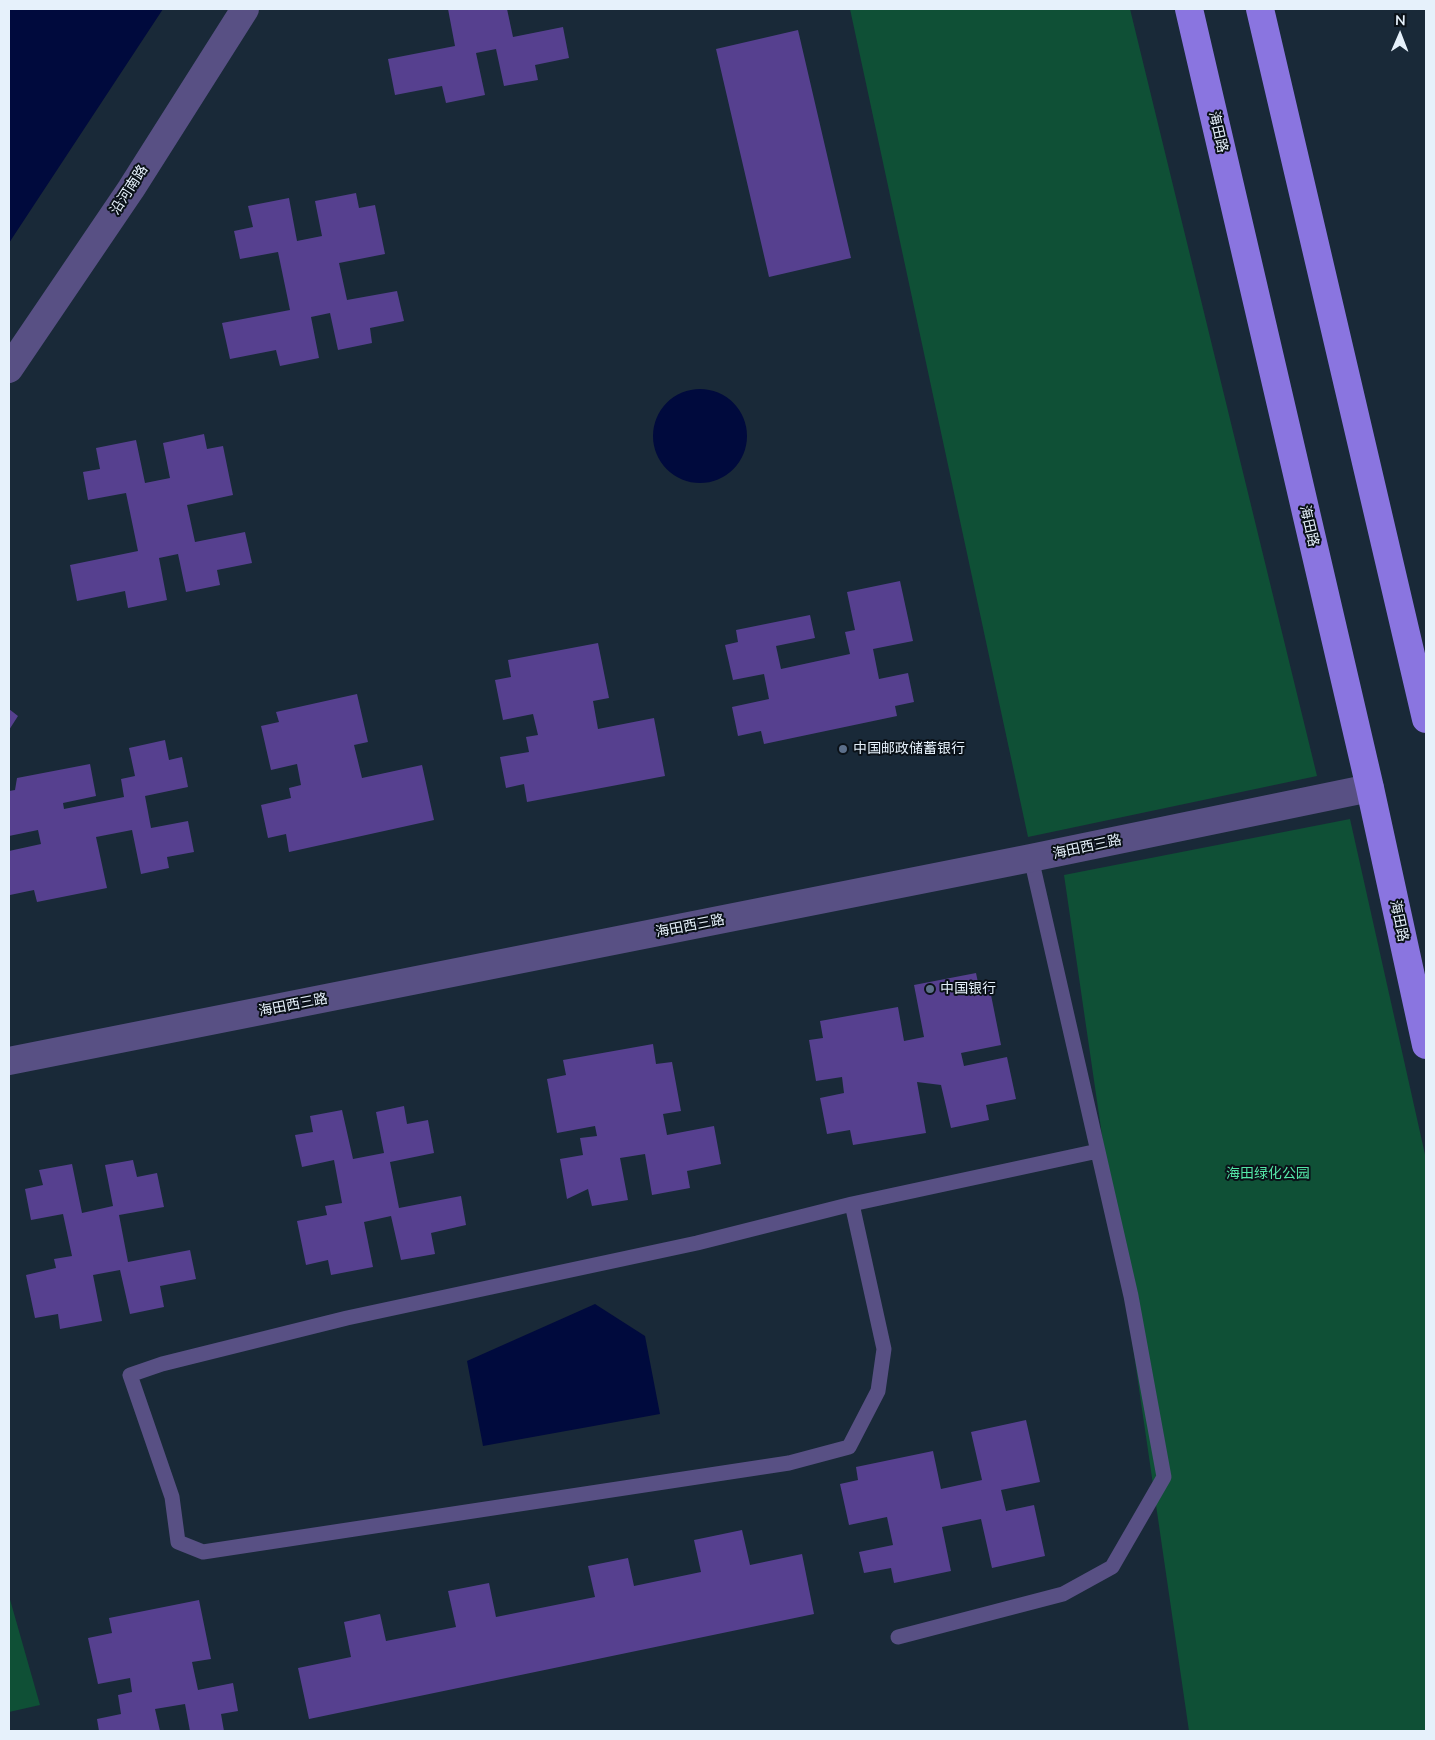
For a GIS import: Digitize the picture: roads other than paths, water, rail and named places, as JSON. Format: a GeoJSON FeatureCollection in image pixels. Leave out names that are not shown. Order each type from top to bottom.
{"type":"FeatureCollection","features":[{"type":"Feature","properties":{"kind":"main road","name":"海田路"},"geometry":{"type":"LineString","coordinates":[[1189,9],[1370,788],[1426,1045]]}},
{"type":"Feature","properties":{"kind":"main road"},"geometry":{"type":"LineString","coordinates":[[1260,9],[1426,719]]}},
{"type":"Feature","properties":{"kind":"street","name":"沿河南路"},"geometry":{"type":"LineString","coordinates":[[9,369],[131,189],[245,9]]}},
{"type":"Feature","properties":{"kind":"street","name":"海田西三路"},"geometry":{"type":"LineString","coordinates":[[9,1061],[1031,858],[1370,788]]}},
{"type":"Feature","properties":{"kind":"lane"},"geometry":{"type":"LineString","coordinates":[[898,1637],[1063,1594],[1112,1567],[1164,1477],[1131,1296],[1031,858]]}},
{"type":"Feature","properties":{"kind":"lane"},"geometry":{"type":"LineString","coordinates":[[852,1204],[884,1349],[878,1391],[849,1447],[789,1463],[203,1552],[178,1542],[172,1497],[130,1374],[162,1364],[347,1318],[697,1243],[852,1204],[1098,1151]]}},
{"type":"Feature","properties":{"kind":"place","name":"中国邮政储蓄银行"},"geometry":{"type":"Point","coordinates":[843,749]}},
{"type":"Feature","properties":{"kind":"place","name":"中国银行"},"geometry":{"type":"Point","coordinates":[930,989]}},
{"type":"Feature","properties":{"kind":"park label","name":"海田绿化公园"},"geometry":{"type":"Point","coordinates":[1268,1174]}}]}
